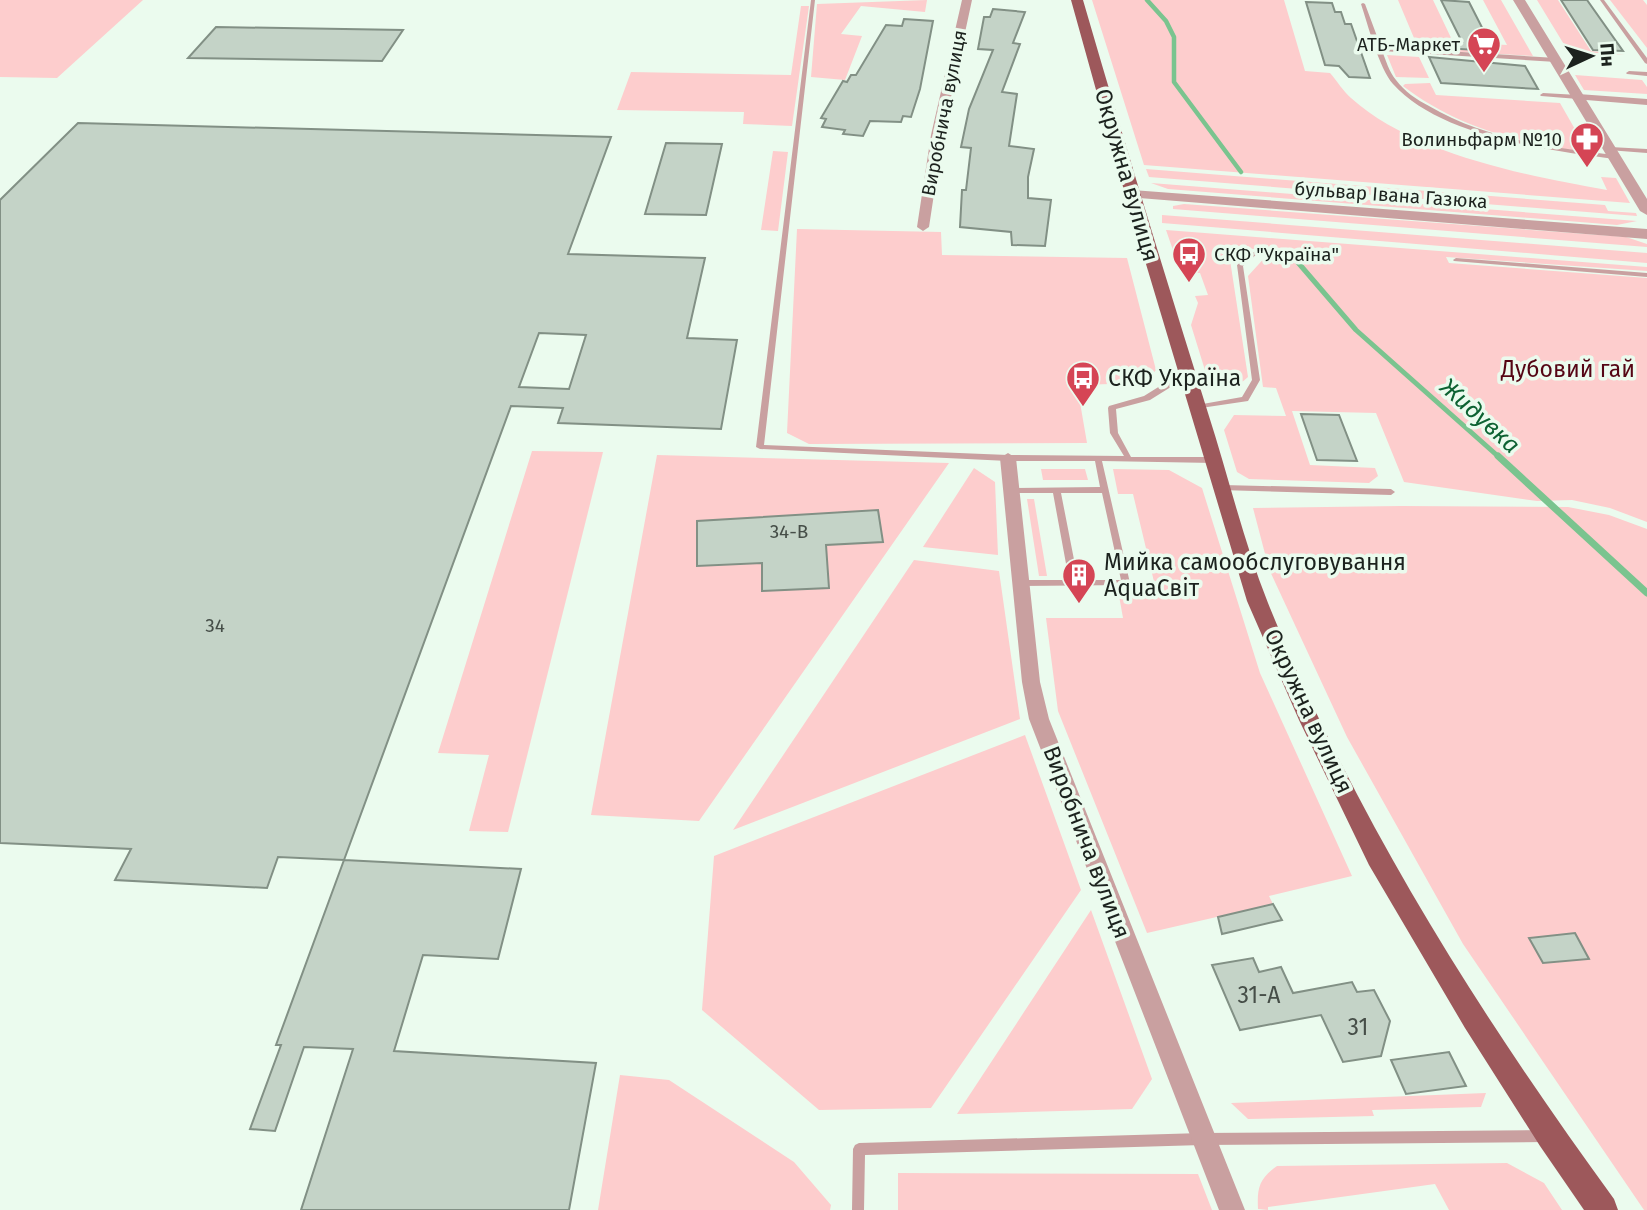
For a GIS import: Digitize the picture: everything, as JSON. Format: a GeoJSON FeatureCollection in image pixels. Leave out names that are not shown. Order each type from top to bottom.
{"type":"FeatureCollection","features":[{"type":"Feature","properties":{"kind":"main road","name":"Окружна вулиця"},"geometry":{"type":"LineString","coordinates":[[1077,0],[1132,194],[1257,601],[1310,720],[1378,857],[1475,1019],[1550,1136],[1604,1210]]}},
{"type":"Feature","properties":{"kind":"street","name":"Виробнича вулиця"},"geometry":{"type":"LineString","coordinates":[[923,227],[937,135],[967,0]]}},
{"type":"Feature","properties":{"kind":"street"},"geometry":{"type":"LineString","coordinates":[[1520,0],[1647,211]]}},
{"type":"Feature","properties":{"kind":"street"},"geometry":{"type":"LineString","coordinates":[[1578,97],[1647,102]]}},
{"type":"Feature","properties":{"kind":"street","name":"бульвар Івана Газюка"},"geometry":{"type":"LineString","coordinates":[[1132,194],[1647,234]]}},
{"type":"Feature","properties":{"kind":"street","name":"Виробнича вулиця"},"geometry":{"type":"LineString","coordinates":[[1008,458],[1031,682],[1040,719],[1232,1210]]}},
{"type":"Feature","properties":{"kind":"lane"},"geometry":{"type":"LineString","coordinates":[[813,0],[760,447],[1008,458],[1214,460]]}},
{"type":"Feature","properties":{"kind":"lane"},"geometry":{"type":"LineString","coordinates":[[1602,0],[1647,61]]}},
{"type":"Feature","properties":{"kind":"lane"},"geometry":{"type":"LineString","coordinates":[[1363,4],[1394,82],[1420,102],[1448,118],[1506,139],[1546,149],[1613,153],[1647,151]]}},
{"type":"Feature","properties":{"kind":"lane"},"geometry":{"type":"LineString","coordinates":[[1381,49],[1556,60]]}},
{"type":"Feature","properties":{"kind":"lane"},"geometry":{"type":"LineString","coordinates":[[1629,73],[1647,74]]}},
{"type":"Feature","properties":{"kind":"lane"},"geometry":{"type":"LineString","coordinates":[[1543,95],[1578,97]]}},
{"type":"Feature","properties":{"kind":"lane"},"geometry":{"type":"LineString","coordinates":[[1197,407],[1245,399],[1256,380],[1240,265],[1255,253]]}},
{"type":"Feature","properties":{"kind":"lane"},"geometry":{"type":"LineString","coordinates":[[1456,260],[1647,275]]}},
{"type":"Feature","properties":{"kind":"lane"},"geometry":{"type":"LineString","coordinates":[[1129,459],[1114,433],[1112,408],[1147,398],[1187,373]]}},
{"type":"Feature","properties":{"kind":"lane"},"geometry":{"type":"LineString","coordinates":[[1021,583],[1126,583],[1098,459]]}},
{"type":"Feature","properties":{"kind":"lane"},"geometry":{"type":"LineString","coordinates":[[1223,488],[1391,492]]}},
{"type":"Feature","properties":{"kind":"lane"},"geometry":{"type":"LineString","coordinates":[[1011,490],[1105,490]]}},
{"type":"Feature","properties":{"kind":"lane"},"geometry":{"type":"LineString","coordinates":[[1057,490],[1074,583]]}},
{"type":"Feature","properties":{"kind":"lane"},"geometry":{"type":"LineString","coordinates":[[858,1210],[859,1149],[1202,1139],[1550,1136]]}},
{"type":"Feature","properties":{"kind":"green space"},"geometry":{"type":"Polygon","coordinates":[[[0,0],[143,0],[57,78],[0,77],[0,0]]]}},
{"type":"Feature","properties":{"kind":"green space"},"geometry":{"type":"Polygon","coordinates":[[[927,0],[925,12],[861,6],[841,34],[862,36],[845,80],[811,77],[817,4],[927,0]]]}},
{"type":"Feature","properties":{"kind":"green space"},"geometry":{"type":"Polygon","coordinates":[[[1092,0],[1284,0],[1305,71],[1330,73],[1348,95],[1377,117],[1438,148],[1507,170],[1607,190],[1601,177],[1616,178],[1630,203],[1144,165],[1092,0]]]}},
{"type":"Feature","properties":{"kind":"green space"},"geometry":{"type":"Polygon","coordinates":[[[1398,0],[1433,0],[1453,42],[1507,45],[1483,0],[1501,0],[1533,56],[1445,51],[1440,40],[1414,38],[1398,0]]]}},
{"type":"Feature","properties":{"kind":"green space"},"geometry":{"type":"Polygon","coordinates":[[[1537,0],[1558,0],[1591,51],[1625,55],[1568,51],[1537,0]]]}},
{"type":"Feature","properties":{"kind":"green space"},"geometry":{"type":"Polygon","coordinates":[[[1610,0],[1643,0],[1647,5],[1647,48],[1610,0]]]}},
{"type":"Feature","properties":{"kind":"green space"},"geometry":{"type":"Polygon","coordinates":[[[801,6],[809,6],[792,126],[743,124],[744,112],[617,110],[631,72],[791,75],[801,6]]]}},
{"type":"Feature","properties":{"kind":"green space"},"geometry":{"type":"Polygon","coordinates":[[[1387,55],[1419,57],[1429,78],[1396,77],[1387,55]]]}},
{"type":"Feature","properties":{"kind":"green space"},"geometry":{"type":"Polygon","coordinates":[[[1575,75],[1642,80],[1647,87],[1647,94],[1584,90],[1575,75]]]}},
{"type":"Feature","properties":{"kind":"green space"},"geometry":{"type":"Polygon","coordinates":[[[1430,83],[1436,95],[1560,103],[1588,152],[1491,132],[1446,113],[1403,86],[1430,83]]]}},
{"type":"Feature","properties":{"kind":"green space"},"geometry":{"type":"Polygon","coordinates":[[[773,151],[788,152],[778,231],[761,230],[773,151]]]}},
{"type":"Feature","properties":{"kind":"green space"},"geometry":{"type":"Polygon","coordinates":[[[1146,169],[1605,205],[1608,211],[1636,213],[1637,216],[1149,177],[1146,169]]]}},
{"type":"Feature","properties":{"kind":"green space"},"geometry":{"type":"Polygon","coordinates":[[[1151,183],[1637,221],[1617,225],[1168,189],[1151,183]]]}},
{"type":"Feature","properties":{"kind":"green space"},"geometry":{"type":"Polygon","coordinates":[[[1184,204],[1626,237],[1647,244],[1647,247],[1173,209],[1173,206],[1184,204]]]}},
{"type":"Feature","properties":{"kind":"green space"},"geometry":{"type":"Polygon","coordinates":[[[1162,215],[1647,253],[1647,263],[1162,223],[1162,215]]]}},
{"type":"Feature","properties":{"kind":"green space"},"geometry":{"type":"Polygon","coordinates":[[[797,229],[941,232],[942,255],[1127,258],[1156,370],[1145,383],[1077,385],[1087,443],[809,444],[787,433],[797,229]]]}},
{"type":"Feature","properties":{"kind":"green space","name":"Дубовий гай"},"geometry":{"type":"Polygon","coordinates":[[[1166,230],[1647,267],[1647,271],[1446,257],[1449,263],[1647,278],[1647,522],[1610,508],[1572,500],[1537,501],[1404,482],[1376,413],[1292,411],[1310,465],[1375,468],[1378,476],[1369,483],[1249,479],[1237,472],[1224,430],[1234,415],[1286,416],[1276,388],[1263,387],[1248,276],[1268,254],[1267,250],[1228,247],[1248,377],[1238,384],[1224,385],[1208,380],[1191,325],[1198,303],[1195,296],[1208,295],[1200,273],[1187,273],[1175,256],[1166,230]]]}},
{"type":"Feature","properties":{"kind":"green space"},"geometry":{"type":"Polygon","coordinates":[[[532,451],[603,452],[508,832],[469,831],[489,755],[438,753],[532,451]]]}},
{"type":"Feature","properties":{"kind":"green space"},"geometry":{"type":"Polygon","coordinates":[[[657,455],[949,463],[699,821],[591,815],[657,455]]]}},
{"type":"Feature","properties":{"kind":"green space"},"geometry":{"type":"Polygon","coordinates":[[[974,468],[995,482],[998,555],[923,547],[974,468]]]}},
{"type":"Feature","properties":{"kind":"green space"},"geometry":{"type":"Polygon","coordinates":[[[1041,469],[1085,469],[1088,480],[1043,480],[1041,469]]]}},
{"type":"Feature","properties":{"kind":"green space"},"geometry":{"type":"Polygon","coordinates":[[[1113,469],[1169,470],[1202,488],[1260,673],[1352,876],[1269,896],[1273,904],[1147,933],[1058,711],[1046,618],[1123,618],[1118,590],[1156,590],[1133,494],[1118,494],[1113,469]]]}},
{"type":"Feature","properties":{"kind":"green space"},"geometry":{"type":"Polygon","coordinates":[[[1027,499],[1034,499],[1047,576],[1039,576],[1027,499]]]}},
{"type":"Feature","properties":{"kind":"green space"},"geometry":{"type":"Polygon","coordinates":[[[1568,507],[1609,515],[1647,529],[1647,1210],[1644,1210],[1463,944],[1347,737],[1269,569],[1253,508],[1568,507]]]}},
{"type":"Feature","properties":{"kind":"green space"},"geometry":{"type":"Polygon","coordinates":[[[914,560],[999,571],[1020,719],[733,830],[914,560]]]}},
{"type":"Feature","properties":{"kind":"green space"},"geometry":{"type":"Polygon","coordinates":[[[1025,735],[1081,890],[931,1108],[819,1110],[702,1010],[714,856],[1025,735]]]}},
{"type":"Feature","properties":{"kind":"green space"},"geometry":{"type":"Polygon","coordinates":[[[1091,910],[1152,1079],[1132,1109],[957,1114],[1091,910]]]}},
{"type":"Feature","properties":{"kind":"green space"},"geometry":{"type":"Polygon","coordinates":[[[620,1075],[669,1080],[794,1162],[831,1205],[830,1210],[598,1210],[620,1075]]]}},
{"type":"Feature","properties":{"kind":"green space"},"geometry":{"type":"Polygon","coordinates":[[[1486,1093],[1481,1107],[1372,1110],[1374,1116],[1248,1119],[1231,1103],[1486,1093]]]}},
{"type":"Feature","properties":{"kind":"green space"},"geometry":{"type":"Polygon","coordinates":[[[1507,1163],[1544,1183],[1562,1210],[1449,1210],[1435,1184],[1268,1207],[1268,1210],[1258,1209],[1260,1184],[1277,1166],[1507,1163]]]}},
{"type":"Feature","properties":{"kind":"green space"},"geometry":{"type":"Polygon","coordinates":[[[898,1173],[1198,1174],[1212,1210],[898,1210],[898,1173]]]}},
{"type":"Feature","properties":{"kind":"building"},"geometry":{"type":"Polygon","coordinates":[[[1441,0],[1469,2],[1494,51],[1425,47],[1422,40],[1462,42],[1441,0]]]}},
{"type":"Feature","properties":{"kind":"building"},"geometry":{"type":"Polygon","coordinates":[[[1561,0],[1587,0],[1623,51],[1593,50],[1561,0]]]}},
{"type":"Feature","properties":{"kind":"building"},"geometry":{"type":"Polygon","coordinates":[[[1306,2],[1332,3],[1335,12],[1341,12],[1345,24],[1351,24],[1370,78],[1349,77],[1339,66],[1325,65],[1306,2]]]}},
{"type":"Feature","properties":{"kind":"building"},"geometry":{"type":"Polygon","coordinates":[[[993,9],[1025,12],[1013,43],[1020,44],[1002,92],[1017,94],[1009,146],[1034,149],[1028,177],[1028,198],[1051,200],[1045,246],[1012,245],[1011,232],[960,227],[962,190],[966,190],[971,148],[961,147],[969,109],[993,50],[978,49],[984,17],[990,17],[993,9]]]}},
{"type":"Feature","properties":{"kind":"building"},"geometry":{"type":"Polygon","coordinates":[[[904,19],[933,21],[920,89],[911,117],[903,116],[901,122],[870,121],[863,136],[843,134],[845,130],[822,127],[826,119],[821,118],[843,81],[847,82],[851,75],[856,75],[886,25],[902,26],[904,19]]]}},
{"type":"Feature","properties":{"kind":"building"},"geometry":{"type":"Polygon","coordinates":[[[216,27],[403,30],[382,61],[188,58],[216,27]]]}},
{"type":"Feature","properties":{"kind":"building","name":"АТБ-Маркет"},"geometry":{"type":"Polygon","coordinates":[[[1429,57],[1525,66],[1538,89],[1441,83],[1429,57]]]}},
{"type":"Feature","properties":{"kind":"building"},"geometry":{"type":"Polygon","coordinates":[[[78,123],[611,137],[568,254],[705,258],[687,338],[737,340],[721,429],[558,423],[563,408],[511,406],[344,860],[278,857],[267,888],[115,880],[131,849],[0,843],[0,200],[78,123]],[[539,333],[519,387],[569,389],[586,335],[539,333]]]}},
{"type":"Feature","properties":{"kind":"building"},"geometry":{"type":"Polygon","coordinates":[[[666,143],[722,144],[706,215],[645,214],[666,143]]]}},
{"type":"Feature","properties":{"kind":"building"},"geometry":{"type":"Polygon","coordinates":[[[1301,414],[1339,415],[1357,461],[1317,460],[1301,414]]]}},
{"type":"Feature","properties":{"kind":"building"},"geometry":{"type":"Polygon","coordinates":[[[878,510],[883,542],[826,545],[829,588],[762,591],[762,563],[697,566],[697,521],[878,510]]]}},
{"type":"Feature","properties":{"kind":"building"},"geometry":{"type":"Polygon","coordinates":[[[344,860],[521,869],[498,959],[423,955],[394,1051],[596,1063],[569,1210],[301,1210],[353,1049],[304,1047],[275,1131],[250,1129],[281,1045],[276,1045],[344,860]]]}},
{"type":"Feature","properties":{"kind":"building"},"geometry":{"type":"Polygon","coordinates":[[[1273,904],[1282,920],[1222,934],[1218,917],[1273,904]]]}},
{"type":"Feature","properties":{"kind":"building"},"geometry":{"type":"Polygon","coordinates":[[[1575,933],[1589,959],[1543,963],[1529,938],[1575,933]]]}},
{"type":"Feature","properties":{"kind":"building"},"geometry":{"type":"Polygon","coordinates":[[[1253,958],[1259,972],[1281,967],[1293,993],[1352,982],[1357,992],[1374,990],[1390,1021],[1381,1056],[1343,1062],[1321,1015],[1240,1030],[1212,965],[1253,958]]]}},
{"type":"Feature","properties":{"kind":"building"},"geometry":{"type":"Polygon","coordinates":[[[1449,1052],[1466,1086],[1406,1094],[1391,1060],[1449,1052]]]}},
{"type":"Feature","properties":{"kind":"waterway","name":"Жидувка"},"geometry":{"type":"LineString","coordinates":[[1147,0],[1166,21],[1174,37],[1174,82],[1241,172]]}},
{"type":"Feature","properties":{"kind":"waterway","name":"Жидувка"},"geometry":{"type":"LineString","coordinates":[[1295,259],[1356,330],[1500,458]]}},
{"type":"Feature","properties":{"kind":"waterway","name":"Жидувка"},"geometry":{"type":"LineString","coordinates":[[1498,456],[1647,593]]}},
{"type":"Feature","properties":{"kind":"place","name":"АТБ-Маркет"},"geometry":{"type":"Point","coordinates":[1484,74]}},
{"type":"Feature","properties":{"kind":"place","name":"Волиньфарм №10"},"geometry":{"type":"Point","coordinates":[1587,169]}},
{"type":"Feature","properties":{"kind":"place","name":"СКФ \"Україна\""},"geometry":{"type":"Point","coordinates":[1189,284]}},
{"type":"Feature","properties":{"kind":"place","name":"СКФ Україна"},"geometry":{"type":"Point","coordinates":[1083,408]}},
{"type":"Feature","properties":{"kind":"place","name":"Мийка самообслуговування AquaСвіт"},"geometry":{"type":"Point","coordinates":[1079,605]}}]}
